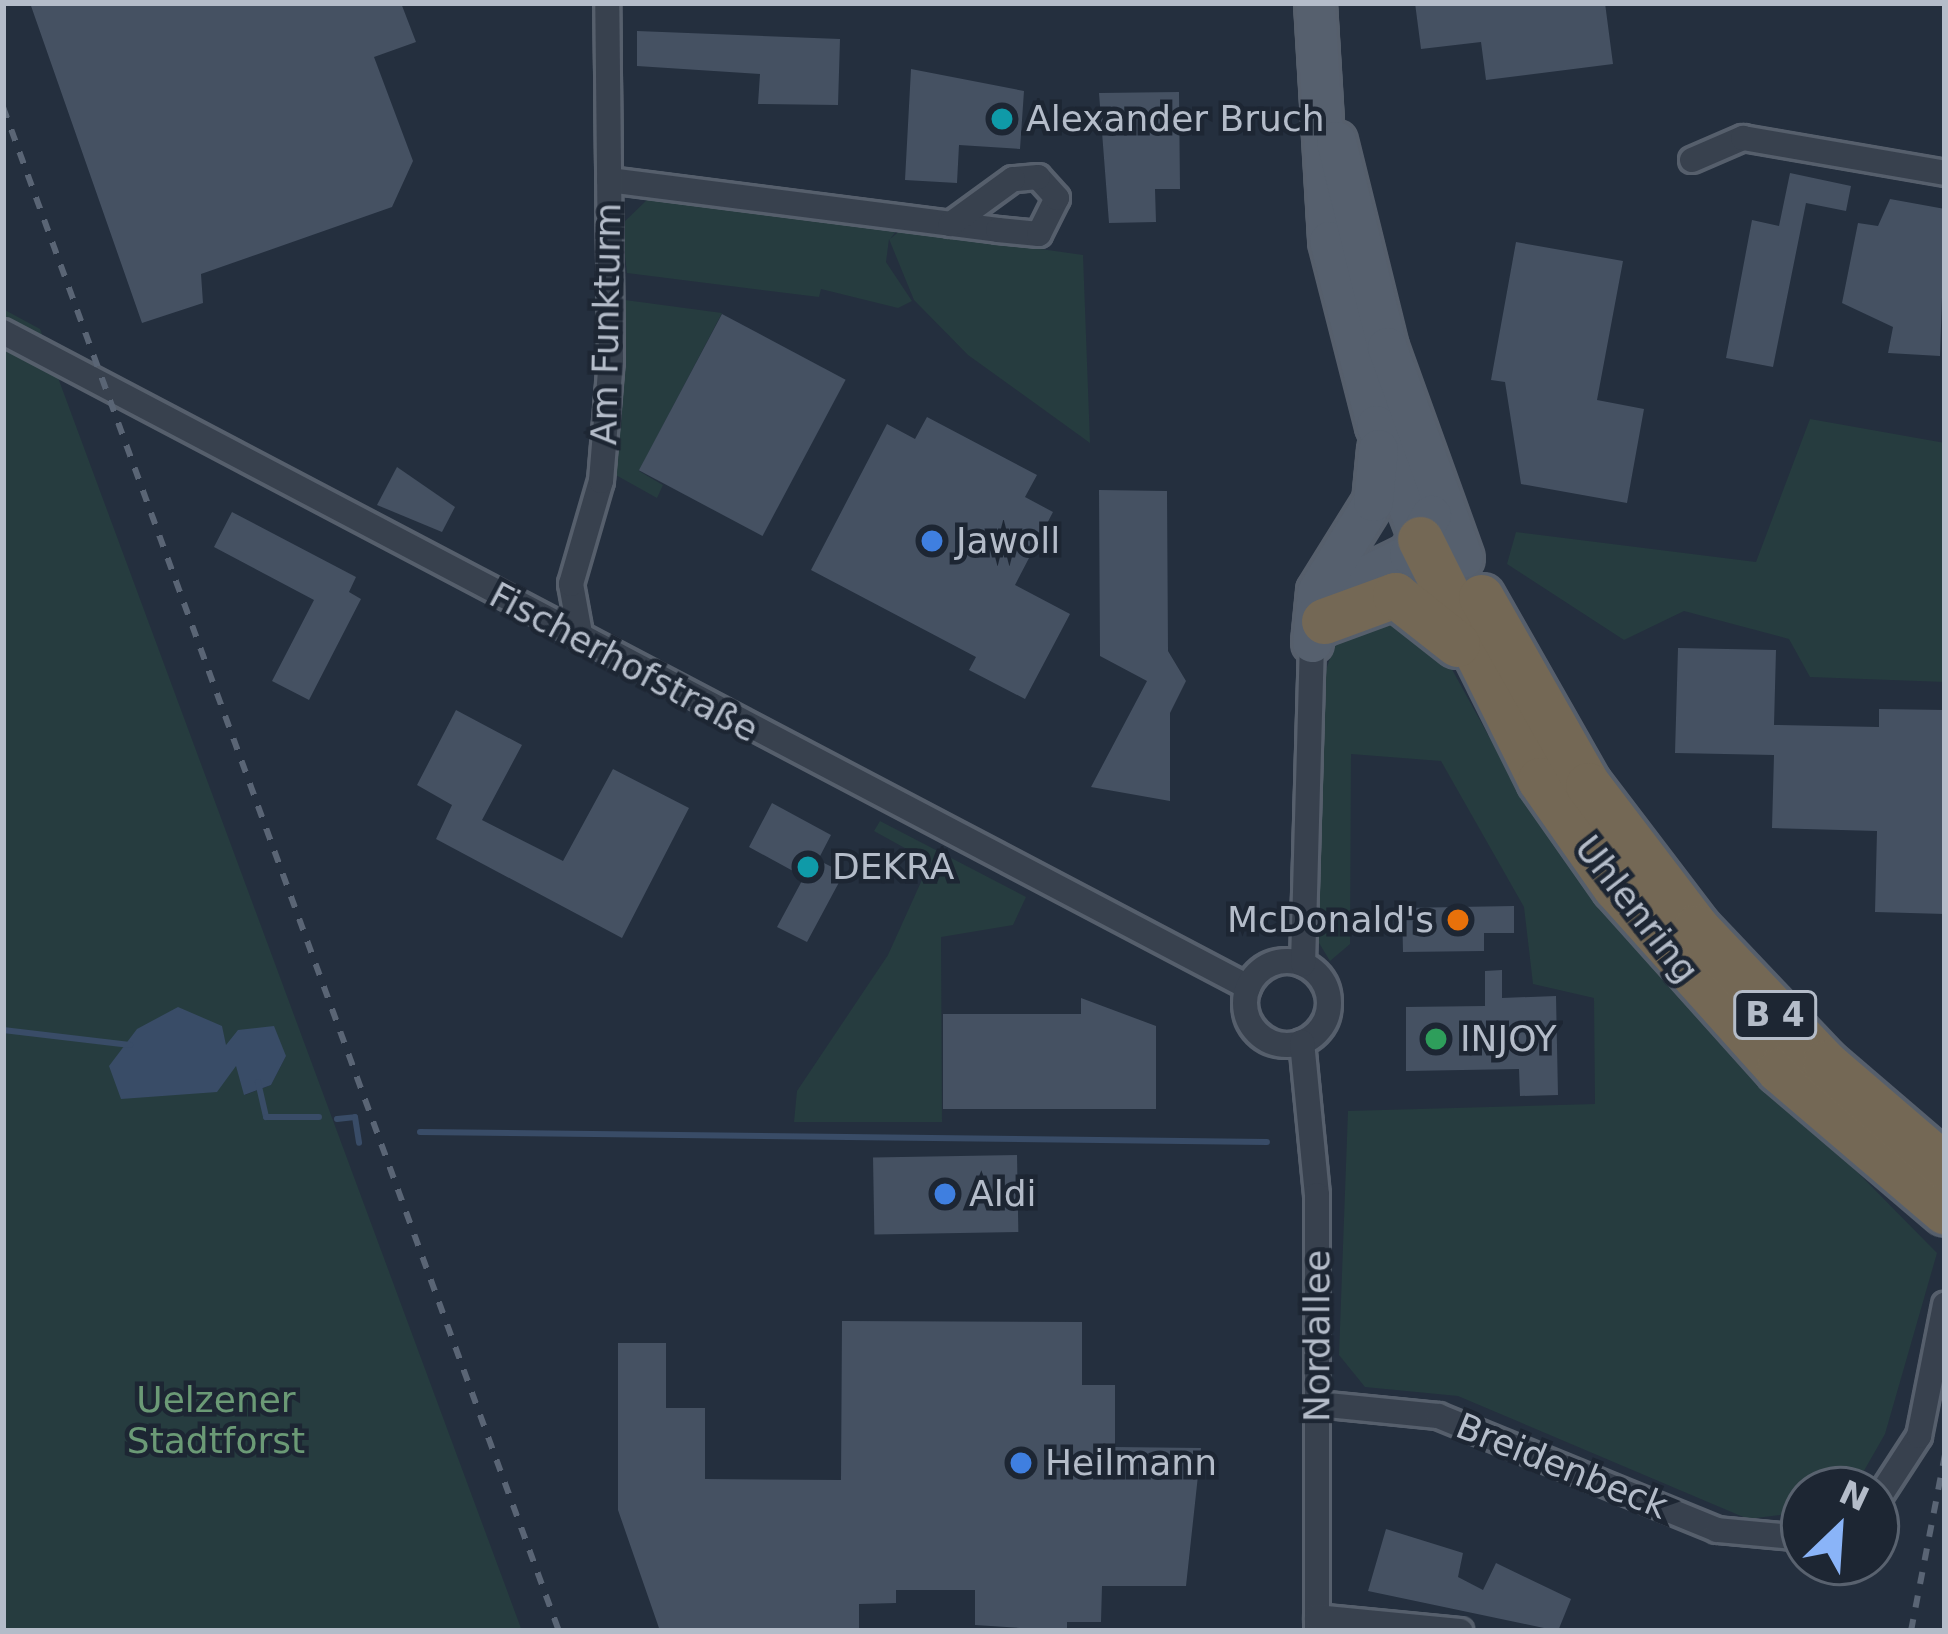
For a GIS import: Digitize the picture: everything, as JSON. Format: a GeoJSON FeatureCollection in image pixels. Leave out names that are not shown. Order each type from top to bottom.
{"type":"FeatureCollection","features":[{"type":"Feature","properties":{"kind":"highway","name":"Uhlenring"},"geometry":{"type":"LineString","coordinates":[[1420,539],[1540,780],[1713,1004],[1944,1196]]}},
{"type":"Feature","properties":{"kind":"highway","name":"Uhlenring"},"geometry":{"type":"LineString","coordinates":[[1463,558],[1552,728],[1662,885],[1944,1196]]}},
{"type":"Feature","properties":{"kind":"highway"},"geometry":{"type":"LineString","coordinates":[[1318,631],[1387,594],[1433,614],[1540,780]]}},
{"type":"Feature","properties":{"kind":"main road","name":"B 4"},"geometry":{"type":"LineString","coordinates":[[1315,3],[1329,241],[1376,425],[1420,539]]}},
{"type":"Feature","properties":{"kind":"main road","name":"B 4"},"geometry":{"type":"LineString","coordinates":[[1320,90],[1435,491],[1463,558]]}},
{"type":"Feature","properties":{"kind":"main road"},"geometry":{"type":"LineString","coordinates":[[1318,631],[1317,592],[1376,492],[1376,425]]}},
{"type":"Feature","properties":{"kind":"main road"},"geometry":{"type":"LineString","coordinates":[[1318,631],[1360,578],[1420,539],[1435,491]]}},
{"type":"Feature","properties":{"kind":"main road"},"geometry":{"type":"LineString","coordinates":[[1339,559],[1377,541],[1420,539],[1463,558]]}},
{"type":"Feature","properties":{"kind":"street","name":"Am Funkturm"},"geometry":{"type":"LineString","coordinates":[[581,639],[572,584],[607,435],[608,3]]}},
{"type":"Feature","properties":{"kind":"street"},"geometry":{"type":"LineString","coordinates":[[1692,160],[1743,138],[1945,172]]}},
{"type":"Feature","properties":{"kind":"street"},"geometry":{"type":"LineString","coordinates":[[609,180],[952,224]]}},
{"type":"Feature","properties":{"kind":"street","name":"Fischerhofstraße"},"geometry":{"type":"LineString","coordinates":[[3,332],[1248,987]]}},
{"type":"Feature","properties":{"kind":"street"},"geometry":{"type":"LineString","coordinates":[[1303,964],[1272,963],[1248,987],[1259,1034],[1303,1042],[1326,1019],[1329,998],[1303,964],[1318,631]]}},
{"type":"Feature","properties":{"kind":"street","name":"Nordallee"},"geometry":{"type":"LineString","coordinates":[[1303,1042],[1317,1405],[1317,1624]]}},
{"type":"Feature","properties":{"kind":"street"},"geometry":{"type":"LineString","coordinates":[[1899,1466],[1919,1436],[1945,1305]]}},
{"type":"Feature","properties":{"kind":"street","name":"Breidenbeck"},"geometry":{"type":"LineString","coordinates":[[1317,1405],[1438,1416],[1717,1530],[1780,1536]]}},
{"type":"Feature","properties":{"kind":"street"},"geometry":{"type":"LineString","coordinates":[[1317,1624],[1460,1631]]}},
{"type":"Feature","properties":{"kind":"green space"},"geometry":{"type":"Polygon","coordinates":[[[650,197],[897,230],[890,239],[902,229],[1083,255],[1090,443],[968,355],[914,300],[889,239],[886,262],[912,301],[898,308],[821,289],[819,297],[627,273],[621,225],[650,197]]]}},
{"type":"Feature","properties":{"kind":"green space"},"geometry":{"type":"Polygon","coordinates":[[[625,300],[722,313],[639,471],[663,485],[657,498],[614,474],[625,300]]]}},
{"type":"Feature","properties":{"kind":"green space","name":"Uelzener Stadtforst"},"geometry":{"type":"Polygon","coordinates":[[[3,309],[40,329],[522,1631],[3,1631],[3,309]],[[221,1026],[225,1070],[236,1065],[245,1095],[271,1085],[286,1056],[225,1045],[221,1026]]]}},
{"type":"Feature","properties":{"kind":"green space"},"geometry":{"type":"Polygon","coordinates":[[[1810,419],[1945,443],[1945,682],[1810,677],[1789,639],[1684,611],[1624,640],[1507,564],[1516,532],[1756,562],[1810,419]]]}},
{"type":"Feature","properties":{"kind":"green space"},"geometry":{"type":"Polygon","coordinates":[[[1374,609],[1432,633],[1520,793],[1618,929],[1937,1253],[1885,1434],[1867,1466],[1780,1466],[1780,1515],[1748,1519],[1458,1396],[1365,1387],[1339,1355],[1348,1111],[1595,1104],[1594,998],[1533,984],[1524,907],[1441,761],[1351,754],[1350,944],[1330,961],[1319,943],[1323,679],[1340,629],[1374,609]]]}},
{"type":"Feature","properties":{"kind":"green space"},"geometry":{"type":"Polygon","coordinates":[[[880,821],[1026,897],[1013,925],[941,937],[942,1122],[794,1122],[797,1091],[888,955],[930,862],[874,831],[880,821]]]}},
{"type":"Feature","properties":{"kind":"water"},"geometry":{"type":"Polygon","coordinates":[[[178,1007],[222,1026],[226,1045],[238,1030],[274,1026],[286,1056],[271,1085],[244,1095],[236,1066],[217,1092],[121,1099],[109,1066],[137,1029],[178,1007]]]}},
{"type":"Feature","properties":{"kind":"building"},"geometry":{"type":"Polygon","coordinates":[[[30,3],[401,3],[416,42],[374,57],[413,161],[392,207],[201,274],[203,303],[142,323],[30,3]]]}},
{"type":"Feature","properties":{"kind":"building"},"geometry":{"type":"Polygon","coordinates":[[[1415,3],[1605,3],[1613,64],[1486,80],[1481,42],[1421,49],[1415,3]]]}},
{"type":"Feature","properties":{"kind":"building"},"geometry":{"type":"Polygon","coordinates":[[[637,31],[840,39],[838,105],[758,104],[760,74],[637,66],[637,31]]]}},
{"type":"Feature","properties":{"kind":"building"},"geometry":{"type":"Polygon","coordinates":[[[911,69],[1024,91],[1020,149],[959,145],[957,183],[905,180],[911,69]]]}},
{"type":"Feature","properties":{"kind":"building"},"geometry":{"type":"Polygon","coordinates":[[[1179,92],[1180,189],[1155,189],[1156,222],[1109,223],[1099,93],[1179,92]]]}},
{"type":"Feature","properties":{"kind":"building"},"geometry":{"type":"Polygon","coordinates":[[[1790,173],[1851,186],[1846,211],[1806,203],[1773,367],[1726,358],[1752,220],[1779,226],[1790,173]]]}},
{"type":"Feature","properties":{"kind":"building"},"geometry":{"type":"Polygon","coordinates":[[[1890,199],[1945,209],[1940,356],[1888,353],[1893,327],[1842,303],[1858,223],[1878,226],[1890,199]]]}},
{"type":"Feature","properties":{"kind":"building"},"geometry":{"type":"Polygon","coordinates":[[[1516,242],[1623,261],[1597,400],[1644,409],[1627,503],[1521,484],[1505,382],[1491,380],[1516,242]]]}},
{"type":"Feature","properties":{"kind":"building"},"geometry":{"type":"Polygon","coordinates":[[[722,314],[846,380],[763,536],[639,470],[722,314]]]}},
{"type":"Feature","properties":{"kind":"building","name":"Jawoll"},"geometry":{"type":"Polygon","coordinates":[[[927,417],[1037,475],[1025,497],[1053,512],[1015,585],[1070,614],[1025,699],[969,670],[976,657],[811,570],[887,424],[915,439],[927,417]]]}},
{"type":"Feature","properties":{"kind":"building"},"geometry":{"type":"Polygon","coordinates":[[[397,467],[455,507],[442,532],[377,505],[397,467]]]}},
{"type":"Feature","properties":{"kind":"building"},"geometry":{"type":"Polygon","coordinates":[[[1099,490],[1167,491],[1168,651],[1186,681],[1170,713],[1170,801],[1091,787],[1147,681],[1100,656],[1099,490]]]}},
{"type":"Feature","properties":{"kind":"building"},"geometry":{"type":"Polygon","coordinates":[[[232,512],[356,577],[349,592],[361,599],[309,700],[272,681],[314,600],[214,547],[232,512]]]}},
{"type":"Feature","properties":{"kind":"building"},"geometry":{"type":"Polygon","coordinates":[[[1678,648],[1776,650],[1774,725],[1879,727],[1879,709],[1945,710],[1945,914],[1875,912],[1877,831],[1772,828],[1774,755],[1675,753],[1678,648]]]}},
{"type":"Feature","properties":{"kind":"building"},"geometry":{"type":"Polygon","coordinates":[[[456,710],[522,745],[482,820],[563,861],[613,769],[689,808],[622,938],[436,839],[452,805],[417,785],[456,710]]]}},
{"type":"Feature","properties":{"kind":"building","name":"DEKRA"},"geometry":{"type":"Polygon","coordinates":[[[772,803],[831,835],[818,860],[844,873],[807,942],[777,927],[804,877],[749,847],[772,803]]]}},
{"type":"Feature","properties":{"kind":"building","name":"McDonald's"},"geometry":{"type":"Polygon","coordinates":[[[1514,906],[1514,933],[1484,933],[1484,951],[1403,952],[1402,908],[1514,906]]]}},
{"type":"Feature","properties":{"kind":"building"},"geometry":{"type":"Polygon","coordinates":[[[1502,970],[1502,998],[1556,996],[1558,1095],[1520,1096],[1519,1069],[1406,1071],[1406,1007],[1485,1006],[1485,971],[1502,970]]]}},
{"type":"Feature","properties":{"kind":"building"},"geometry":{"type":"Polygon","coordinates":[[[1081,998],[1156,1026],[1156,1109],[943,1109],[943,1014],[1081,1014],[1081,998]]]}},
{"type":"Feature","properties":{"kind":"building","name":"Aldi"},"geometry":{"type":"Polygon","coordinates":[[[1017,1155],[1018,1232],[874,1235],[873,1158],[1017,1155]]]}},
{"type":"Feature","properties":{"kind":"building","name":"Heilmann"},"geometry":{"type":"Polygon","coordinates":[[[842,1321],[1082,1322],[1082,1385],[1115,1385],[1115,1447],[1201,1448],[1186,1586],[1102,1586],[1101,1622],[1067,1622],[1067,1631],[975,1625],[975,1590],[896,1590],[896,1603],[859,1604],[859,1631],[660,1631],[618,1510],[618,1343],[666,1343],[666,1408],[705,1408],[705,1479],[841,1480],[842,1321]]]}},
{"type":"Feature","properties":{"kind":"building"},"geometry":{"type":"Polygon","coordinates":[[[1386,1529],[1463,1553],[1458,1577],[1483,1590],[1496,1563],[1571,1599],[1558,1631],[1368,1591],[1386,1529]]]}},
{"type":"Feature","properties":{"kind":"waterway"},"geometry":{"type":"LineString","coordinates":[[3,1030],[130,1045]]}},
{"type":"Feature","properties":{"kind":"waterway"},"geometry":{"type":"LineString","coordinates":[[258,1082],[266,1117],[319,1117]]}},
{"type":"Feature","properties":{"kind":"waterway"},"geometry":{"type":"LineString","coordinates":[[337,1119],[355,1117],[359,1143]]}},
{"type":"Feature","properties":{"kind":"waterway"},"geometry":{"type":"LineString","coordinates":[[420,1132],[1267,1142]]}},
{"type":"Feature","properties":{"kind":"railway"},"geometry":{"type":"LineString","coordinates":[[3,107],[559,1631]]}},
{"type":"Feature","properties":{"kind":"railway"},"geometry":{"type":"LineString","coordinates":[[1911,1631],[1945,1455]]}},
{"type":"Feature","properties":{"kind":"place","name":"Alexander Bruch"},"geometry":{"type":"Point","coordinates":[1002,119]}},
{"type":"Feature","properties":{"kind":"place","name":"Jawoll"},"geometry":{"type":"Point","coordinates":[932,541]}},
{"type":"Feature","properties":{"kind":"place","name":"DEKRA"},"geometry":{"type":"Point","coordinates":[808,867]}},
{"type":"Feature","properties":{"kind":"place","name":"McDonald's"},"geometry":{"type":"Point","coordinates":[1458,920]}},
{"type":"Feature","properties":{"kind":"place","name":"INJOY"},"geometry":{"type":"Point","coordinates":[1436,1039]}},
{"type":"Feature","properties":{"kind":"place","name":"Aldi"},"geometry":{"type":"Point","coordinates":[945,1194]}},
{"type":"Feature","properties":{"kind":"place","name":"Heilmann"},"geometry":{"type":"Point","coordinates":[1021,1463]}}]}
